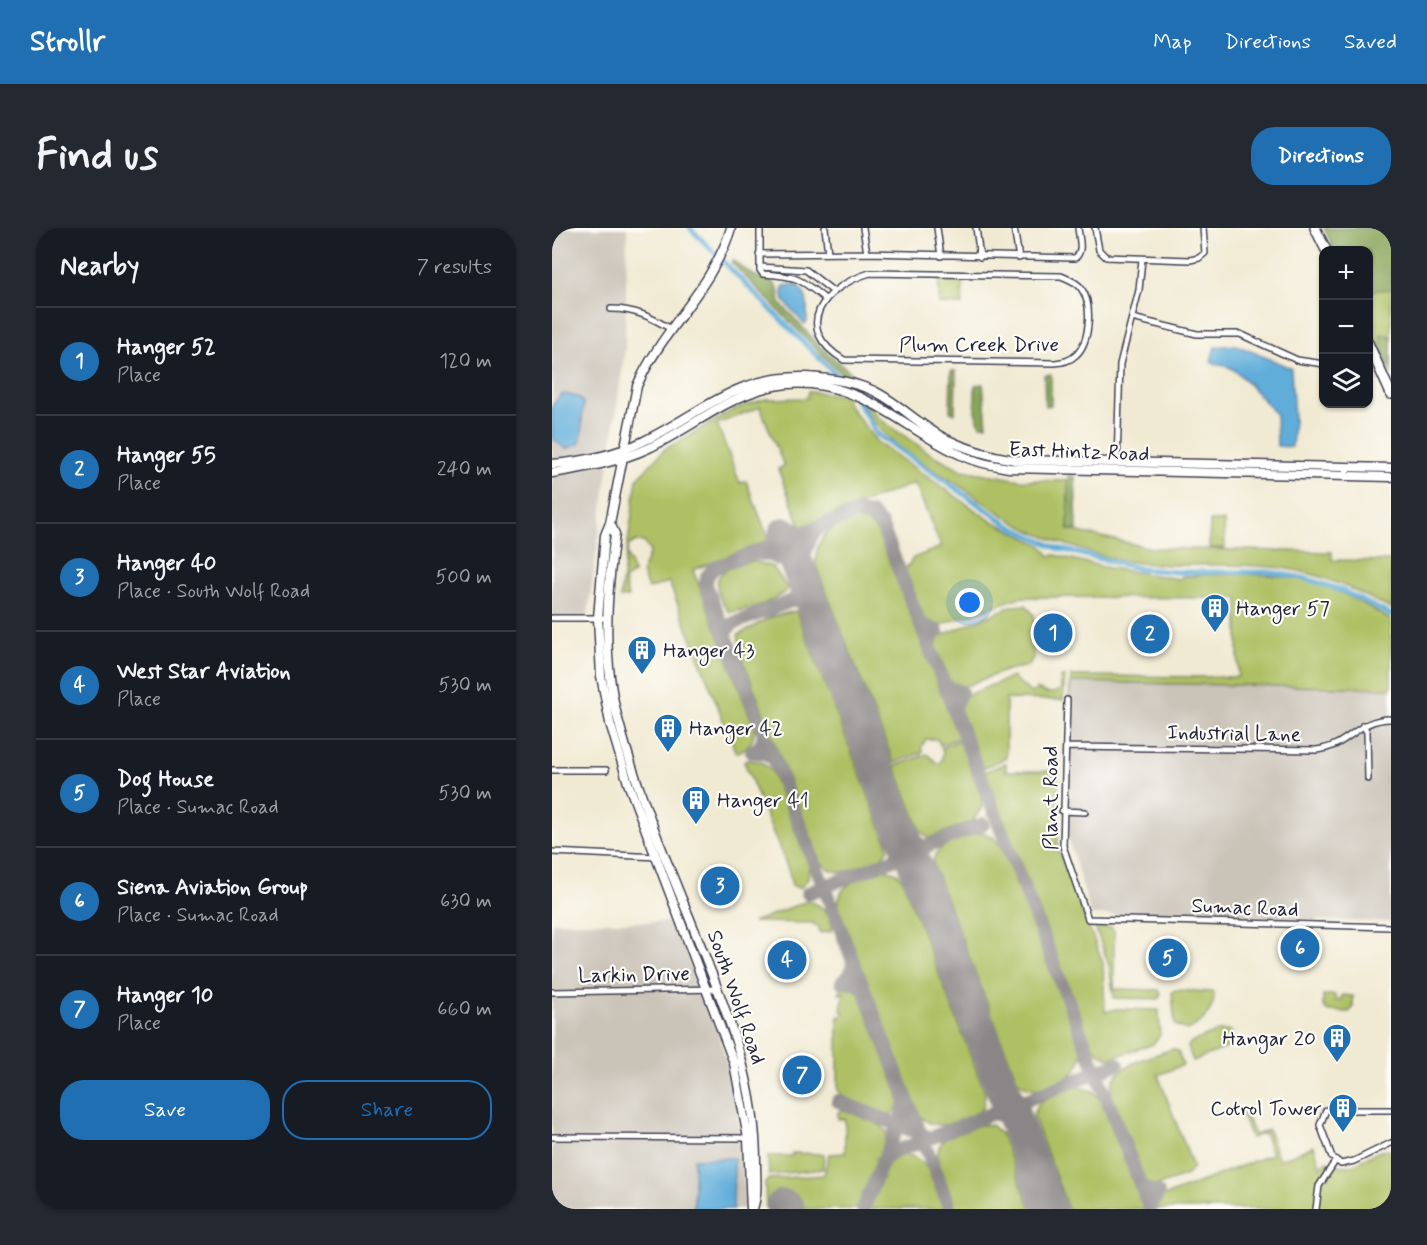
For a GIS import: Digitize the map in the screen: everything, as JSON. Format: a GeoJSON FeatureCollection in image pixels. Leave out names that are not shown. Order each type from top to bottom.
{"type":"FeatureCollection","features":[{"type":"Feature","properties":{"kind":"main road","name":"South Wolf Road"},"geometry":{"type":"LineString","coordinates":[[731,228],[725,249],[712,274],[671,329],[644,370],[637,386],[610,523],[615,534],[602,618],[618,722],[636,781],[713,989],[744,1062],[757,1198],[752,1209]]}},
{"type":"Feature","properties":{"kind":"main road"},"geometry":{"type":"LineString","coordinates":[[1315,228],[1324,246]]}},
{"type":"Feature","properties":{"kind":"main road"},"geometry":{"type":"LineString","coordinates":[[1373,364],[1391,394]]}},
{"type":"Feature","properties":{"kind":"main road","name":"East Hintz Road"},"geometry":{"type":"LineString","coordinates":[[552,473],[624,452],[736,389],[784,377],[827,383],[871,395],[945,439],[986,455],[1015,460],[1391,468]]}},
{"type":"Feature","properties":{"kind":"main road","name":"East Hintz Road"},"geometry":{"type":"LineString","coordinates":[[871,395],[960,455],[980,463],[1009,468],[1391,477]]}},
{"type":"Feature","properties":{"kind":"main road","name":"East Hintz Road"},"geometry":{"type":"LineString","coordinates":[[552,464],[624,452]]}},
{"type":"Feature","properties":{"kind":"street"},"geometry":{"type":"LineString","coordinates":[[760,228],[759,254],[763,274],[792,276],[802,280],[825,299]]}},
{"type":"Feature","properties":{"kind":"street"},"geometry":{"type":"LineString","coordinates":[[825,228],[828,253]]}},
{"type":"Feature","properties":{"kind":"street"},"geometry":{"type":"LineString","coordinates":[[863,228],[867,253]]}},
{"type":"Feature","properties":{"kind":"street"},"geometry":{"type":"LineString","coordinates":[[938,228],[941,256]]}},
{"type":"Feature","properties":{"kind":"street"},"geometry":{"type":"LineString","coordinates":[[976,228],[980,257]]}},
{"type":"Feature","properties":{"kind":"street"},"geometry":{"type":"LineString","coordinates":[[1014,228],[1019,258]]}},
{"type":"Feature","properties":{"kind":"street"},"geometry":{"type":"LineString","coordinates":[[759,254],[867,253],[1075,258],[1080,255],[1081,247],[1078,228]]}},
{"type":"Feature","properties":{"kind":"street"},"geometry":{"type":"LineString","coordinates":[[1095,228],[1102,255],[1142,259],[1199,258],[1206,247],[1203,228]]}},
{"type":"Feature","properties":{"kind":"street"},"geometry":{"type":"LineString","coordinates":[[1117,463],[1120,364],[1139,290],[1142,259]]}},
{"type":"Feature","properties":{"kind":"street"},"geometry":{"type":"LineString","coordinates":[[760,268],[806,270],[834,292]]}},
{"type":"Feature","properties":{"kind":"street","name":"Plum Creek Drive"},"geometry":{"type":"LineString","coordinates":[[870,273],[1061,276],[1081,288],[1087,300],[1086,337],[1081,350],[1074,357],[1055,363],[844,360],[825,344],[816,326],[816,316],[825,299],[851,280],[870,273]]}},
{"type":"Feature","properties":{"kind":"street"},"geometry":{"type":"LineString","coordinates":[[611,309],[627,309],[649,316],[671,329]]}},
{"type":"Feature","properties":{"kind":"street"},"geometry":{"type":"LineString","coordinates":[[1132,318],[1197,334],[1240,334],[1297,360],[1319,363]]}},
{"type":"Feature","properties":{"kind":"street"},"geometry":{"type":"LineString","coordinates":[[552,618],[602,618]]}},
{"type":"Feature","properties":{"kind":"street","name":"Plant Road"},"geometry":{"type":"LineString","coordinates":[[1066,700],[1062,811],[1066,860],[1088,919],[1098,919]]}},
{"type":"Feature","properties":{"kind":"street","name":"Industrial Lane"},"geometry":{"type":"LineString","coordinates":[[1066,747],[1316,750],[1340,745],[1363,725],[1391,719]]}},
{"type":"Feature","properties":{"kind":"street"},"geometry":{"type":"LineString","coordinates":[[1363,725],[1367,732],[1368,779]]}},
{"type":"Feature","properties":{"kind":"street"},"geometry":{"type":"LineString","coordinates":[[552,770],[606,770]]}},
{"type":"Feature","properties":{"kind":"street"},"geometry":{"type":"LineString","coordinates":[[1062,811],[1085,812]]}},
{"type":"Feature","properties":{"kind":"street"},"geometry":{"type":"LineString","coordinates":[[552,852],[662,856]]}},
{"type":"Feature","properties":{"kind":"street","name":"Sumac Road"},"geometry":{"type":"LineString","coordinates":[[1098,919],[1391,927]]}},
{"type":"Feature","properties":{"kind":"street","name":"Larkin Drive"},"geometry":{"type":"LineString","coordinates":[[552,992],[713,989]]}},
{"type":"Feature","properties":{"kind":"street"},"geometry":{"type":"LineString","coordinates":[[1391,1110],[1326,1110],[1320,1125],[1332,1158],[1341,1164],[1354,1161],[1391,1143]]}},
{"type":"Feature","properties":{"kind":"street"},"geometry":{"type":"LineString","coordinates":[[552,1137],[752,1138]]}},
{"type":"Feature","properties":{"kind":"street"},"geometry":{"type":"LineString","coordinates":[[1316,1209],[1319,1186],[1336,1160]]}},
{"type":"Feature","properties":{"kind":"shaded area"},"geometry":{"type":"Polygon","coordinates":[[[552,228],[627,228],[625,350],[587,618],[552,618],[552,228]]]}},
{"type":"Feature","properties":{"kind":"shaded area"},"geometry":{"type":"Polygon","coordinates":[[[1071,682],[1391,688],[1391,922],[1091,915],[1067,833],[1071,682]]]}},
{"type":"Feature","properties":{"kind":"shaded area"},"geometry":{"type":"Polygon","coordinates":[[[552,922],[674,922],[714,1015],[737,1105],[747,1209],[552,1209],[552,922]]]}},
{"type":"Feature","properties":{"kind":"green space"},"geometry":{"type":"Polygon","coordinates":[[[1324,228],[1391,228],[1391,375],[1373,335],[1373,246],[1332,246],[1324,228]]]}},
{"type":"Feature","properties":{"kind":"green space"},"geometry":{"type":"Polygon","coordinates":[[[1324,228],[1380,228],[1391,245],[1391,289],[1373,291],[1373,246],[1332,246],[1324,228]]]}},
{"type":"Feature","properties":{"kind":"green space"},"geometry":{"type":"Polygon","coordinates":[[[732,260],[755,276],[772,281],[778,289],[780,303],[821,347],[862,382],[847,378],[833,366],[732,263],[732,260]]]}},
{"type":"Feature","properties":{"kind":"green space"},"geometry":{"type":"Polygon","coordinates":[[[939,277],[963,277],[962,305],[939,304],[939,277]]]}},
{"type":"Feature","properties":{"kind":"green space"},"geometry":{"type":"Polygon","coordinates":[[[1381,334],[1391,336],[1391,369],[1381,346],[1381,334]]]}},
{"type":"Feature","properties":{"kind":"green space"},"geometry":{"type":"Polygon","coordinates":[[[951,371],[956,371],[955,413],[950,412],[951,371]]]}},
{"type":"Feature","properties":{"kind":"green space"},"geometry":{"type":"Polygon","coordinates":[[[1051,374],[1051,405],[1045,406],[1044,375],[1051,374]]]}},
{"type":"Feature","properties":{"kind":"green space"},"geometry":{"type":"Polygon","coordinates":[[[983,384],[987,425],[980,425],[975,412],[975,385],[983,384]]]}},
{"type":"Feature","properties":{"kind":"green space"},"geometry":{"type":"Polygon","coordinates":[[[808,391],[848,396],[846,402],[877,442],[990,520],[1041,545],[1050,556],[1055,555],[1104,567],[1179,579],[1183,576],[1220,574],[1257,574],[1294,578],[1346,595],[1391,620],[1391,688],[1071,682],[1069,700],[1071,676],[1238,677],[1238,598],[1020,597],[938,626],[931,624],[921,612],[905,570],[913,558],[941,547],[915,483],[801,527],[778,469],[784,466],[760,407],[717,424],[740,483],[746,481],[769,540],[693,570],[754,727],[750,743],[736,753],[669,582],[648,589],[642,572],[650,551],[644,542],[636,541],[628,546],[627,555],[634,573],[624,580],[628,597],[620,598],[637,479],[665,449],[735,409],[765,399],[807,398],[808,391]]]}},
{"type":"Feature","properties":{"kind":"green space"},"geometry":{"type":"Polygon","coordinates":[[[861,401],[869,405],[888,425],[931,454],[962,470],[1021,480],[1068,481],[1069,530],[1152,548],[1332,552],[1332,560],[1391,561],[1391,609],[1338,583],[1296,570],[1262,566],[1168,565],[1131,562],[1095,554],[1046,537],[1013,521],[909,454],[877,426],[861,401]]]}},
{"type":"Feature","properties":{"kind":"green space"},"geometry":{"type":"Polygon","coordinates":[[[1068,476],[1075,476],[1077,530],[1068,530],[1068,476]]]}},
{"type":"Feature","properties":{"kind":"green space"},"geometry":{"type":"Polygon","coordinates":[[[857,519],[868,522],[878,532],[959,738],[940,745],[937,739],[926,739],[921,748],[923,752],[894,763],[816,566],[818,548],[826,534],[839,525],[857,519]]]}},
{"type":"Feature","properties":{"kind":"green space"},"geometry":{"type":"Polygon","coordinates":[[[1210,521],[1224,521],[1225,548],[1209,548],[1210,521]]]}},
{"type":"Feature","properties":{"kind":"green space"},"geometry":{"type":"Polygon","coordinates":[[[753,561],[773,567],[788,589],[760,605],[729,612],[718,592],[719,577],[731,567],[753,561]]]}},
{"type":"Feature","properties":{"kind":"green space"},"geometry":{"type":"Polygon","coordinates":[[[1026,605],[1034,615],[1033,658],[1028,666],[1007,670],[963,687],[951,684],[936,647],[938,637],[1012,606],[1026,605]]]}},
{"type":"Feature","properties":{"kind":"green space"},"geometry":{"type":"Polygon","coordinates":[[[796,611],[887,843],[888,849],[879,859],[862,867],[845,871],[826,868],[820,861],[741,654],[738,635],[771,617],[796,611]]]}},
{"type":"Feature","properties":{"kind":"green space"},"geometry":{"type":"Polygon","coordinates":[[[1065,676],[1063,700],[1006,699],[1006,758],[983,768],[959,706],[962,697],[1012,677],[1031,693],[1037,689],[1052,693],[1061,689],[1061,678],[1065,676]]]}},
{"type":"Feature","properties":{"kind":"green space"},"geometry":{"type":"Polygon","coordinates":[[[960,740],[981,794],[982,807],[973,821],[929,838],[921,832],[895,766],[927,754],[937,763],[941,763],[943,752],[941,748],[960,740]]]}},
{"type":"Feature","properties":{"kind":"green space"},"geometry":{"type":"Polygon","coordinates":[[[747,760],[761,762],[771,770],[809,866],[808,879],[800,888],[792,886],[788,869],[744,762],[747,760]]]}},
{"type":"Feature","properties":{"kind":"green space"},"geometry":{"type":"Polygon","coordinates":[[[1006,763],[1006,771],[1054,771],[1054,774],[1058,774],[1058,850],[1103,963],[1105,1012],[1116,1009],[1159,1010],[1160,1035],[1153,1044],[1110,1058],[1100,1054],[1091,1044],[985,772],[1006,763]]]}},
{"type":"Feature","properties":{"kind":"green space"},"geometry":{"type":"Polygon","coordinates":[[[983,833],[993,837],[1002,848],[1082,1050],[1076,1069],[1059,1083],[1048,1087],[1037,1089],[1018,1082],[933,864],[938,851],[951,841],[983,833]]]}},
{"type":"Feature","properties":{"kind":"green space"},"geometry":{"type":"Polygon","coordinates":[[[885,869],[897,873],[902,879],[985,1093],[983,1108],[968,1118],[951,1124],[934,1124],[919,1115],[839,911],[838,901],[846,887],[860,878],[885,869]]]}},
{"type":"Feature","properties":{"kind":"green space"},"geometry":{"type":"Polygon","coordinates":[[[807,901],[826,911],[831,920],[831,931],[819,933],[819,926],[814,923],[753,922],[807,901]]]}},
{"type":"Feature","properties":{"kind":"green space"},"geometry":{"type":"Polygon","coordinates":[[[1095,927],[1111,927],[1114,931],[1114,989],[1158,990],[1161,993],[1159,999],[1114,998],[1109,965],[1095,927]]]}},
{"type":"Feature","properties":{"kind":"green space"},"geometry":{"type":"Polygon","coordinates":[[[844,986],[853,988],[859,993],[899,1096],[900,1104],[892,1114],[863,1107],[838,1091],[838,1016],[841,1017],[844,1013],[841,1011],[844,993],[839,994],[844,986]]]}},
{"type":"Feature","properties":{"kind":"green space"},"geometry":{"type":"Polygon","coordinates":[[[1175,990],[1214,992],[1207,1015],[1187,1030],[1175,1025],[1172,993],[1175,990]]]}},
{"type":"Feature","properties":{"kind":"green space"},"geometry":{"type":"Polygon","coordinates":[[[1323,995],[1335,995],[1335,1000],[1341,1000],[1342,995],[1353,996],[1353,1008],[1349,1012],[1328,1011],[1323,1006],[1323,995]]]}},
{"type":"Feature","properties":{"kind":"green space"},"geometry":{"type":"Polygon","coordinates":[[[1219,1031],[1231,1031],[1231,1046],[1193,1061],[1188,1047],[1191,1042],[1219,1031]]]}},
{"type":"Feature","properties":{"kind":"green space"},"geometry":{"type":"Polygon","coordinates":[[[1172,1049],[1178,1051],[1183,1065],[1158,1075],[1193,1167],[1187,1175],[1153,1187],[1145,1181],[1112,1098],[1111,1087],[1121,1070],[1130,1064],[1172,1049]]]}},
{"type":"Feature","properties":{"kind":"green space"},"geometry":{"type":"Polygon","coordinates":[[[1077,1087],[1093,1091],[1101,1101],[1144,1209],[1068,1209],[1033,1115],[1044,1099],[1077,1087]]]}},
{"type":"Feature","properties":{"kind":"green space"},"geometry":{"type":"Polygon","coordinates":[[[844,1110],[880,1125],[887,1132],[886,1141],[858,1209],[806,1209],[787,1199],[781,1209],[766,1209],[765,1183],[769,1179],[824,1175],[829,1154],[845,1153],[845,1119],[838,1119],[838,1112],[844,1110]]]}},
{"type":"Feature","properties":{"kind":"green space"},"geometry":{"type":"Polygon","coordinates":[[[1245,1112],[1254,1135],[1268,1130],[1279,1160],[1314,1146],[1321,1168],[1327,1161],[1346,1166],[1388,1149],[1391,1153],[1391,1209],[1156,1209],[1162,1197],[1272,1154],[1264,1133],[1251,1138],[1241,1113],[1245,1112]]]}},
{"type":"Feature","properties":{"kind":"green space"},"geometry":{"type":"Polygon","coordinates":[[[979,1125],[991,1125],[1001,1134],[1031,1209],[956,1209],[938,1165],[939,1148],[943,1141],[951,1136],[979,1125]]]}},
{"type":"Feature","properties":{"kind":"green space"},"geometry":{"type":"Polygon","coordinates":[[[792,1153],[824,1154],[823,1169],[769,1175],[768,1156],[792,1156],[792,1153]]]}},
{"type":"Feature","properties":{"kind":"green space"},"geometry":{"type":"Polygon","coordinates":[[[901,1155],[911,1156],[925,1165],[944,1209],[867,1209],[886,1165],[901,1155]]]}},
{"type":"Feature","properties":{"kind":"water"},"geometry":{"type":"Polygon","coordinates":[[[794,284],[803,291],[807,300],[807,322],[804,324],[784,301],[782,290],[784,286],[794,284]]]}},
{"type":"Feature","properties":{"kind":"water"},"geometry":{"type":"Polygon","coordinates":[[[1236,345],[1291,368],[1294,420],[1292,447],[1277,446],[1276,415],[1254,389],[1234,370],[1211,361],[1215,347],[1236,345]]]}},
{"type":"Feature","properties":{"kind":"water"},"geometry":{"type":"Polygon","coordinates":[[[567,394],[580,398],[584,404],[579,444],[566,449],[552,438],[552,406],[561,395],[567,394]]]}},
{"type":"Feature","properties":{"kind":"water"},"geometry":{"type":"Polygon","coordinates":[[[734,1158],[733,1209],[694,1209],[694,1159],[734,1158]]]}},
{"type":"Feature","properties":{"kind":"waterway"},"geometry":{"type":"LineString","coordinates":[[690,228],[851,390],[877,434],[1010,526],[1057,548],[1141,569],[1176,572],[1269,572],[1304,578],[1341,590],[1391,615]]}},
{"type":"Feature","properties":{"kind":"taxiway"},"geometry":{"type":"LineString","coordinates":[[950,1209],[706,585],[707,576],[714,568],[858,512],[871,514],[881,524],[1150,1209]]}},
{"type":"Feature","properties":{"kind":"taxiway"},"geometry":{"type":"LineString","coordinates":[[753,553],[770,555],[799,568],[812,535],[820,527]]}},
{"type":"Feature","properties":{"kind":"taxiway"},"geometry":{"type":"LineString","coordinates":[[726,638],[726,631],[732,624],[796,599],[809,602],[815,609]]}},
{"type":"Feature","properties":{"kind":"taxiway"},"geometry":{"type":"LineString","coordinates":[[921,624],[937,631],[929,646]]}},
{"type":"Feature","properties":{"kind":"taxiway"},"geometry":{"type":"LineString","coordinates":[[945,686],[961,692],[953,708]]}},
{"type":"Feature","properties":{"kind":"taxiway"},"geometry":{"type":"LineString","coordinates":[[764,734],[761,745],[752,752],[765,753],[773,758]]}},
{"type":"Feature","properties":{"kind":"taxiway"},"geometry":{"type":"LineString","coordinates":[[808,893],[983,824]]}},
{"type":"Feature","properties":{"kind":"taxiway"},"geometry":{"type":"LineString","coordinates":[[902,831],[909,840],[925,847],[918,861],[918,872],[904,860],[895,859],[902,844],[902,831]]}},
{"type":"Feature","properties":{"kind":"taxiway"},"geometry":{"type":"LineString","coordinates":[[853,962],[851,974],[842,982],[857,983],[864,989]]}},
{"type":"Feature","properties":{"kind":"taxiway"},"geometry":{"type":"LineString","coordinates":[[882,1161],[892,1153],[1117,1064]]}},
{"type":"Feature","properties":{"kind":"taxiway"},"geometry":{"type":"LineString","coordinates":[[1001,1085],[1009,1094],[1025,1101],[1017,1116],[1018,1127],[1009,1118],[993,1113],[1001,1102],[1001,1085]]}},
{"type":"Feature","properties":{"kind":"taxiway"},"geometry":{"type":"LineString","coordinates":[[863,1209],[905,1108],[906,1097]]}},
{"type":"Feature","properties":{"kind":"taxiway"},"geometry":{"type":"LineString","coordinates":[[838,1101],[926,1136]]}},
{"type":"Feature","properties":{"kind":"taxiway"},"geometry":{"type":"LineString","coordinates":[[1141,1187],[1158,1193],[1150,1209]]}},
{"type":"Feature","properties":{"kind":"runway"},"geometry":{"type":"LineString","coordinates":[[785,534],[1050,1209]]}},
{"type":"Feature","properties":{"kind":"runway"},"geometry":{"type":"LineString","coordinates":[[783,1206],[788,1209]]}},
{"type":"Feature","properties":{"kind":"place","name":"Hanger 52"},"geometry":{"type":"Point","coordinates":[1053,633]}},
{"type":"Feature","properties":{"kind":"place","name":"Hanger 55"},"geometry":{"type":"Point","coordinates":[1150,634]}},
{"type":"Feature","properties":{"kind":"place","name":"Hanger 57"},"geometry":{"type":"Point","coordinates":[1215,634]}},
{"type":"Feature","properties":{"kind":"place","name":"Hanger 43"},"geometry":{"type":"Point","coordinates":[642,676]}},
{"type":"Feature","properties":{"kind":"place","name":"Hanger 42"},"geometry":{"type":"Point","coordinates":[668,754]}},
{"type":"Feature","properties":{"kind":"place","name":"Hanger 41"},"geometry":{"type":"Point","coordinates":[696,826]}},
{"type":"Feature","properties":{"kind":"place","name":"Hanger 40"},"geometry":{"type":"Point","coordinates":[720,886]}},
{"type":"Feature","properties":{"kind":"place","name":"Siena Aviation Group"},"geometry":{"type":"Point","coordinates":[1300,948]}},
{"type":"Feature","properties":{"kind":"place","name":"Dog House"},"geometry":{"type":"Point","coordinates":[1168,958]}},
{"type":"Feature","properties":{"kind":"place","name":"West Star Aviation"},"geometry":{"type":"Point","coordinates":[787,960]}},
{"type":"Feature","properties":{"kind":"place","name":"Hangar 20"},"geometry":{"type":"Point","coordinates":[1337,1064]}},
{"type":"Feature","properties":{"kind":"place","name":"Hanger 10"},"geometry":{"type":"Point","coordinates":[802,1075]}},
{"type":"Feature","properties":{"kind":"place","name":"Cotrol Tower"},"geometry":{"type":"Point","coordinates":[1343,1134]}}]}
